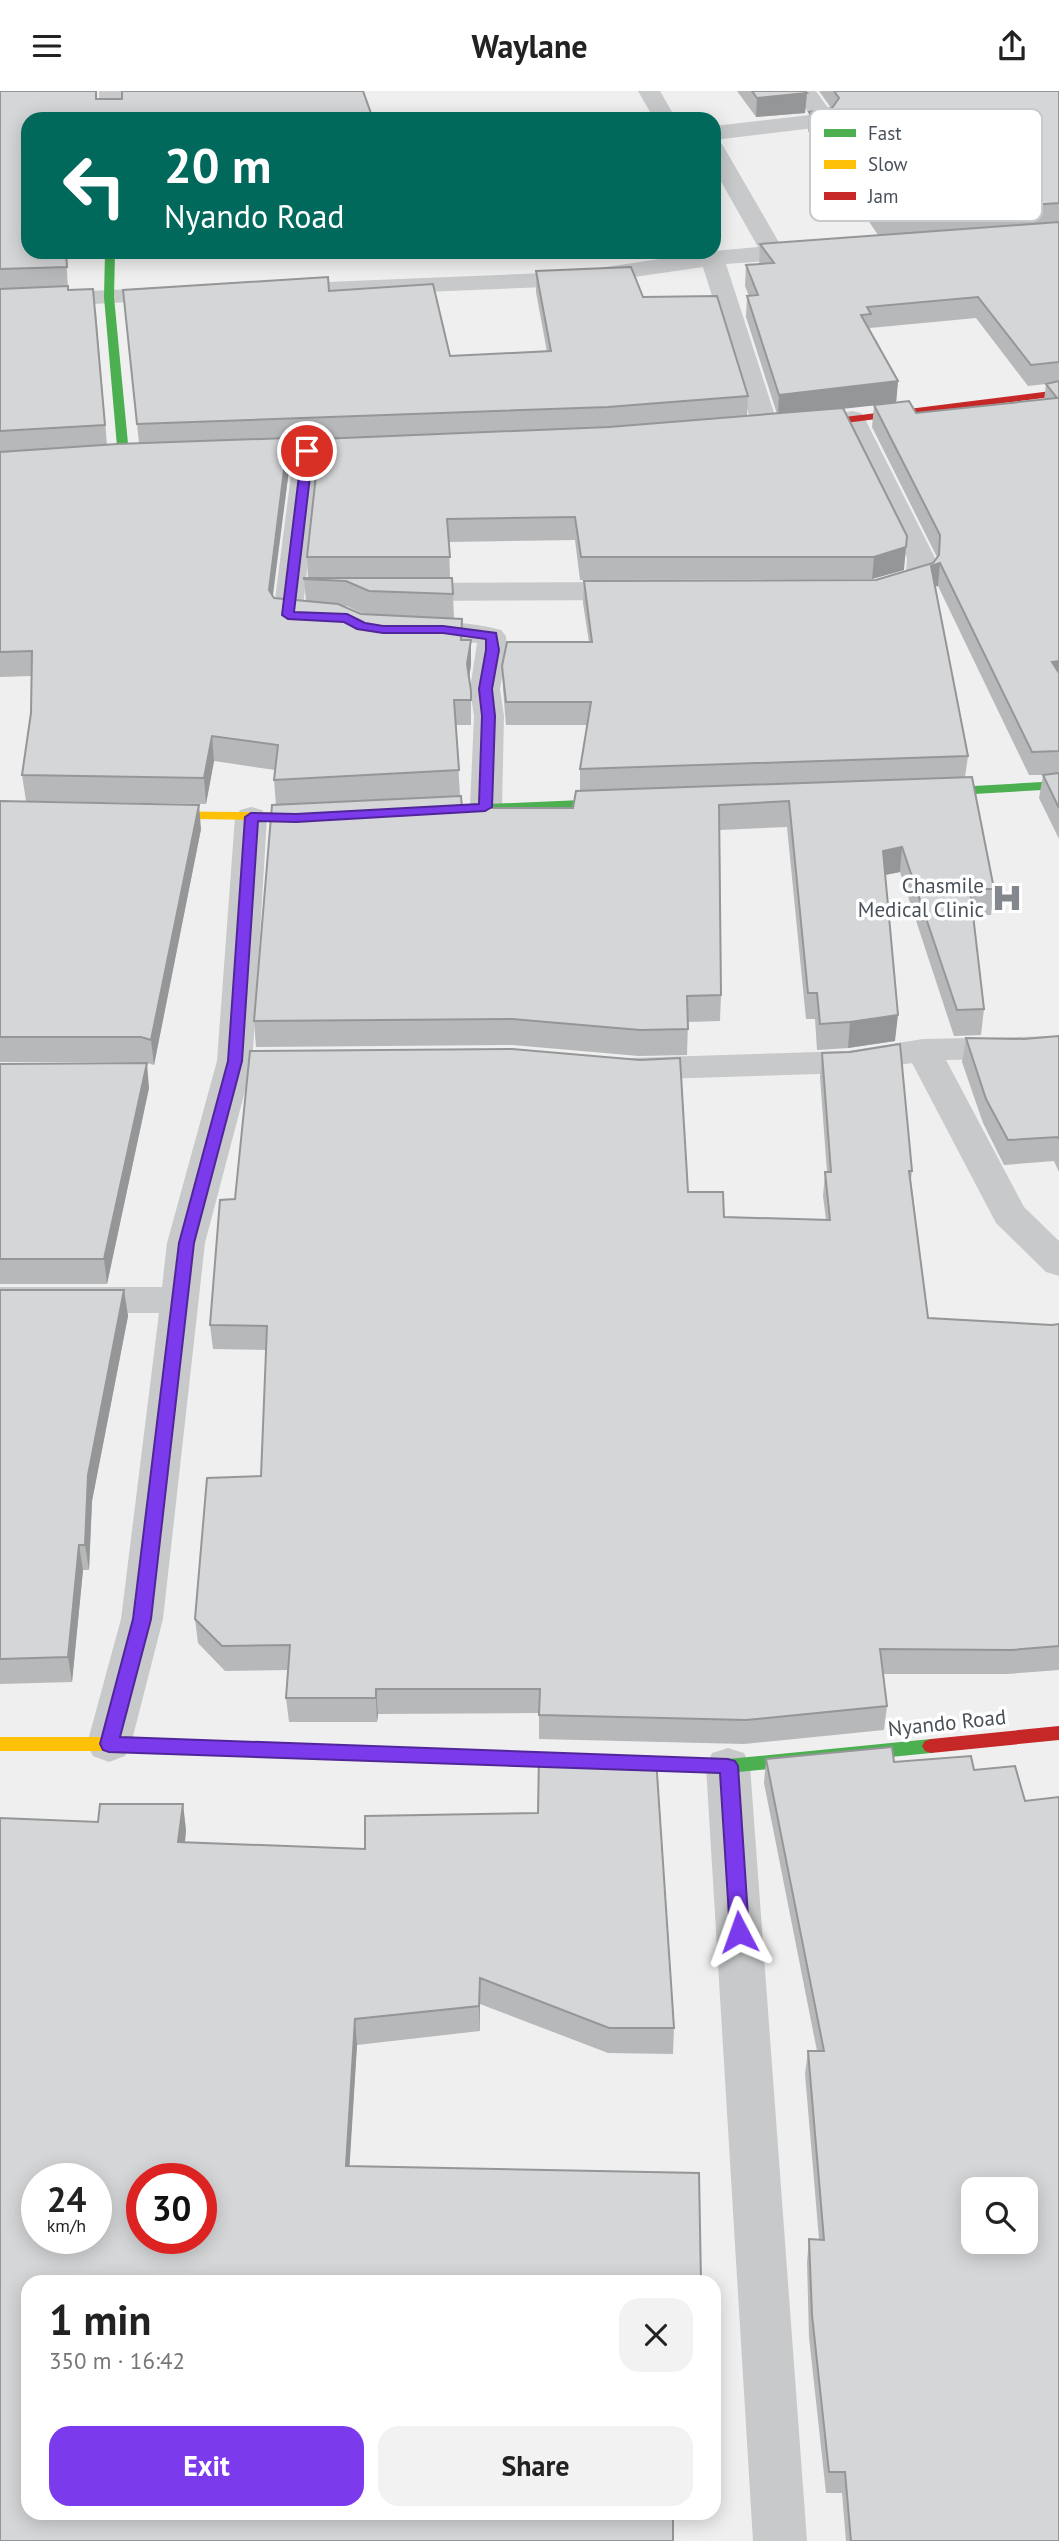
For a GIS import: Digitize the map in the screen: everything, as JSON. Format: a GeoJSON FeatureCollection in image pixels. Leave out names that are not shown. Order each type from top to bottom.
{"type":"FeatureCollection","features":[{"type":"Feature","properties":{"kind":"street"},"geometry":{"type":"LineString","coordinates":[[110,91],[111,112]]}},
{"type":"Feature","properties":{"kind":"street"},"geometry":{"type":"LineString","coordinates":[[649,91],[661,112]]}},
{"type":"Feature","properties":{"kind":"street"},"geometry":{"type":"LineString","coordinates":[[805,91],[818,109]]}},
{"type":"Feature","properties":{"kind":"street"},"geometry":{"type":"LineString","coordinates":[[721,132],[810,121]]}},
{"type":"Feature","properties":{"kind":"street"},"geometry":{"type":"LineString","coordinates":[[721,161],[774,254]]}},
{"type":"Feature","properties":{"kind":"street"},"geometry":{"type":"LineString","coordinates":[[721,257],[829,249]]}},
{"type":"Feature","properties":{"kind":"street"},"geometry":{"type":"LineString","coordinates":[[110,259],[111,459],[180,455]]}},
{"type":"Feature","properties":{"kind":"street"},"geometry":{"type":"LineString","coordinates":[[260,291],[572,279],[705,259]]}},
{"type":"Feature","properties":{"kind":"street"},"geometry":{"type":"LineString","coordinates":[[712,259],[759,428],[1059,393]]}},
{"type":"Feature","properties":{"kind":"street"},"geometry":{"type":"LineString","coordinates":[[0,302],[205,293]]}},
{"type":"Feature","properties":{"kind":"street"},"geometry":{"type":"LineString","coordinates":[[846,591],[874,591],[920,577],[921,558],[852,419]]}},
{"type":"Feature","properties":{"kind":"street"},"geometry":{"type":"LineString","coordinates":[[219,454],[381,450]]}},
{"type":"Feature","properties":{"kind":"street"},"geometry":{"type":"LineString","coordinates":[[307,451],[288,615],[347,618],[354,622]]}},
{"type":"Feature","properties":{"kind":"street"},"geometry":{"type":"LineString","coordinates":[[375,592],[666,591]]}},
{"type":"Feature","properties":{"kind":"street"},"geometry":{"type":"LineString","coordinates":[[292,592],[334,592]]}},
{"type":"Feature","properties":{"kind":"street"},"geometry":{"type":"LineString","coordinates":[[383,629],[443,630],[491,636],[492,650],[485,689],[489,716],[485,807]]}},
{"type":"Feature","properties":{"kind":"street"},"geometry":{"type":"LineString","coordinates":[[899,794],[1059,785]]}},
{"type":"Feature","properties":{"kind":"street"},"geometry":{"type":"LineString","coordinates":[[404,812],[637,802]]}},
{"type":"Feature","properties":{"kind":"street"},"geometry":{"type":"LineString","coordinates":[[126,815],[336,816]]}},
{"type":"Feature","properties":{"kind":"street"},"geometry":{"type":"LineString","coordinates":[[109,1744],[142,1619],[186,1243],[235,1061],[251,817]]}},
{"type":"Feature","properties":{"kind":"street"},"geometry":{"type":"LineString","coordinates":[[601,1067],[639,1070],[848,1062],[923,1050],[1059,1047]]}},
{"type":"Feature","properties":{"kind":"street"},"geometry":{"type":"LineString","coordinates":[[923,1050],[1009,1215],[1059,1263]]}},
{"type":"Feature","properties":{"kind":"street"},"geometry":{"type":"LineString","coordinates":[[235,1061],[332,1060]]}},
{"type":"Feature","properties":{"kind":"street"},"geometry":{"type":"LineString","coordinates":[[0,1300],[180,1300]]}},
{"type":"Feature","properties":{"kind":"street","name":"Nyando Road"},"geometry":{"type":"LineString","coordinates":[[0,1744],[109,1744],[728,1766],[1059,1733]]}},
{"type":"Feature","properties":{"kind":"street"},"geometry":{"type":"LineString","coordinates":[[728,1766],[780,2541]]}},
{"type":"Feature","properties":{"kind":"building"},"geometry":{"type":"Polygon","coordinates":[[[0,91],[96,91],[96,99],[122,99],[122,91],[363,91],[370,112],[21,112],[21,259],[66,259],[67,267],[0,269],[0,91]]]}},
{"type":"Feature","properties":{"kind":"building"},"geometry":{"type":"Polygon","coordinates":[[[752,91],[805,91],[807,93],[757,98],[752,91]]]}},
{"type":"Feature","properties":{"kind":"building"},"geometry":{"type":"Polygon","coordinates":[[[834,91],[1059,91],[1059,203],[1042,204],[1042,109],[826,109],[832,108],[839,98],[834,91]]]}},
{"type":"Feature","properties":{"kind":"building"},"geometry":{"type":"Polygon","coordinates":[[[1059,222],[1059,362],[1031,365],[978,297],[867,307],[871,314],[861,315],[898,381],[779,395],[747,296],[758,295],[746,265],[774,263],[760,244],[1059,222]]]}},
{"type":"Feature","properties":{"kind":"building"},"geometry":{"type":"Polygon","coordinates":[[[631,267],[643,297],[717,296],[748,396],[608,407],[137,424],[123,290],[328,277],[329,291],[433,284],[450,356],[551,351],[536,271],[631,267]]]}},
{"type":"Feature","properties":{"kind":"building"},"geometry":{"type":"Polygon","coordinates":[[[68,286],[68,290],[93,289],[105,425],[0,431],[0,289],[68,286]]]}},
{"type":"Feature","properties":{"kind":"building"},"geometry":{"type":"Polygon","coordinates":[[[1059,381],[1059,661],[1052,662],[1059,673],[1059,751],[1032,752],[940,563],[931,566],[968,756],[580,769],[591,702],[506,702],[502,666],[507,642],[592,642],[584,581],[876,580],[933,563],[939,555],[940,535],[874,405],[909,401],[916,413],[1057,398],[1046,384],[1059,381]]]}},
{"type":"Feature","properties":{"kind":"building"},"geometry":{"type":"Polygon","coordinates":[[[843,408],[907,536],[906,547],[874,557],[581,557],[575,517],[447,519],[450,557],[307,557],[320,439],[609,427],[843,408]]]}},
{"type":"Feature","properties":{"kind":"building"},"geometry":{"type":"Polygon","coordinates":[[[288,438],[269,590],[274,598],[338,604],[361,614],[462,619],[461,640],[471,640],[467,664],[471,700],[454,700],[459,770],[274,780],[278,745],[212,736],[204,778],[22,775],[31,713],[32,651],[0,652],[0,452],[117,444],[288,438]]]}},
{"type":"Feature","properties":{"kind":"building"},"geometry":{"type":"Polygon","coordinates":[[[304,578],[452,578],[453,594],[369,591],[346,581],[304,578]]]}},
{"type":"Feature","properties":{"kind":"building"},"geometry":{"type":"Polygon","coordinates":[[[1059,773],[1059,808],[1043,775],[1059,773]]]}},
{"type":"Feature","properties":{"kind":"building"},"geometry":{"type":"Polygon","coordinates":[[[972,777],[994,889],[970,889],[984,1009],[957,1010],[902,847],[883,851],[898,1015],[820,1024],[817,993],[808,993],[789,801],[719,805],[721,995],[687,996],[688,1029],[640,1030],[512,1019],[254,1021],[272,805],[461,796],[462,808],[573,808],[576,791],[972,777]]]}},
{"type":"Feature","properties":{"kind":"building"},"geometry":{"type":"Polygon","coordinates":[[[0,801],[199,805],[151,1040],[141,1037],[0,1037],[0,801]]]}},
{"type":"Feature","properties":{"kind":"building"},"geometry":{"type":"Polygon","coordinates":[[[1059,1036],[1059,1139],[1008,1140],[986,1099],[966,1038],[1024,1039],[1059,1036]]]}},
{"type":"Feature","properties":{"kind":"building"},"geometry":{"type":"Polygon","coordinates":[[[900,1044],[912,1171],[909,1171],[928,1318],[1059,1324],[1059,1646],[1011,1650],[880,1649],[887,1706],[746,1720],[539,1715],[540,1689],[376,1689],[376,1698],[286,1698],[290,1645],[222,1646],[195,1619],[207,1478],[261,1476],[267,1326],[210,1325],[220,1200],[235,1199],[250,1051],[512,1049],[640,1060],[680,1058],[688,1192],[723,1192],[724,1217],[830,1220],[825,1172],[831,1172],[822,1053],[850,1052],[900,1044]]]}},
{"type":"Feature","properties":{"kind":"building"},"geometry":{"type":"Polygon","coordinates":[[[147,1063],[104,1259],[0,1259],[0,1064],[147,1063]]]}},
{"type":"Feature","properties":{"kind":"building"},"geometry":{"type":"Polygon","coordinates":[[[0,1290],[124,1290],[88,1475],[85,1545],[79,1545],[68,1657],[0,1659],[0,1290]]]}},
{"type":"Feature","properties":{"kind":"building"},"geometry":{"type":"Polygon","coordinates":[[[892,1747],[894,1762],[971,1756],[974,1770],[1015,1766],[1025,1801],[1059,1797],[1059,2541],[851,2541],[845,2472],[829,2472],[812,2315],[809,2239],[824,2240],[808,2051],[824,2051],[766,1759],[892,1747]]]}},
{"type":"Feature","properties":{"kind":"building"},"geometry":{"type":"Polygon","coordinates":[[[539,1754],[656,1758],[674,2028],[609,2028],[480,1978],[479,2006],[355,2019],[346,2166],[699,2173],[701,2275],[21,2275],[21,2520],[673,2520],[673,2541],[0,2541],[0,1818],[98,1822],[100,1804],[183,1804],[178,1842],[365,1849],[365,1816],[538,1813],[539,1754]]]}},
{"type":"Feature","properties":{"kind":"traffic: fast"},"geometry":{"type":"LineString","coordinates":[[110,259],[109,297],[124,458],[160,456]]}},
{"type":"Feature","properties":{"kind":"traffic: fast"},"geometry":{"type":"LineString","coordinates":[[921,793],[1059,785]]}},
{"type":"Feature","properties":{"kind":"traffic: fast"},"geometry":{"type":"LineString","coordinates":[[421,811],[627,802]]}},
{"type":"Feature","properties":{"kind":"traffic: fast"},"geometry":{"type":"LineString","coordinates":[[550,1760],[728,1766],[931,1746]]}},
{"type":"Feature","properties":{"kind":"traffic: slow"},"geometry":{"type":"LineString","coordinates":[[238,453],[370,450]]}},
{"type":"Feature","properties":{"kind":"traffic: slow"},"geometry":{"type":"LineString","coordinates":[[148,815],[323,817]]}},
{"type":"Feature","properties":{"kind":"traffic: slow"},"geometry":{"type":"LineString","coordinates":[[0,1744],[109,1744],[550,1760]]}},
{"type":"Feature","properties":{"kind":"traffic: jam"},"geometry":{"type":"LineString","coordinates":[[797,426],[1059,393]]}},
{"type":"Feature","properties":{"kind":"traffic: jam"},"geometry":{"type":"LineString","coordinates":[[931,1746],[1059,1733]]}},
{"type":"Feature","properties":{"kind":"place","name":"Chasmile Medical Clinic"},"geometry":{"type":"Point","coordinates":[1007,898]}},
{"type":"Feature","properties":{"kind":"route"},"geometry":{"type":"LineString","coordinates":[[307,451],[291,608],[288,615],[347,618],[362,627],[443,630],[491,636],[492,650],[485,689],[489,716],[485,807],[296,818],[251,817],[235,1061],[186,1243],[142,1619],[109,1744],[728,1766],[739,1932]]}}]}
